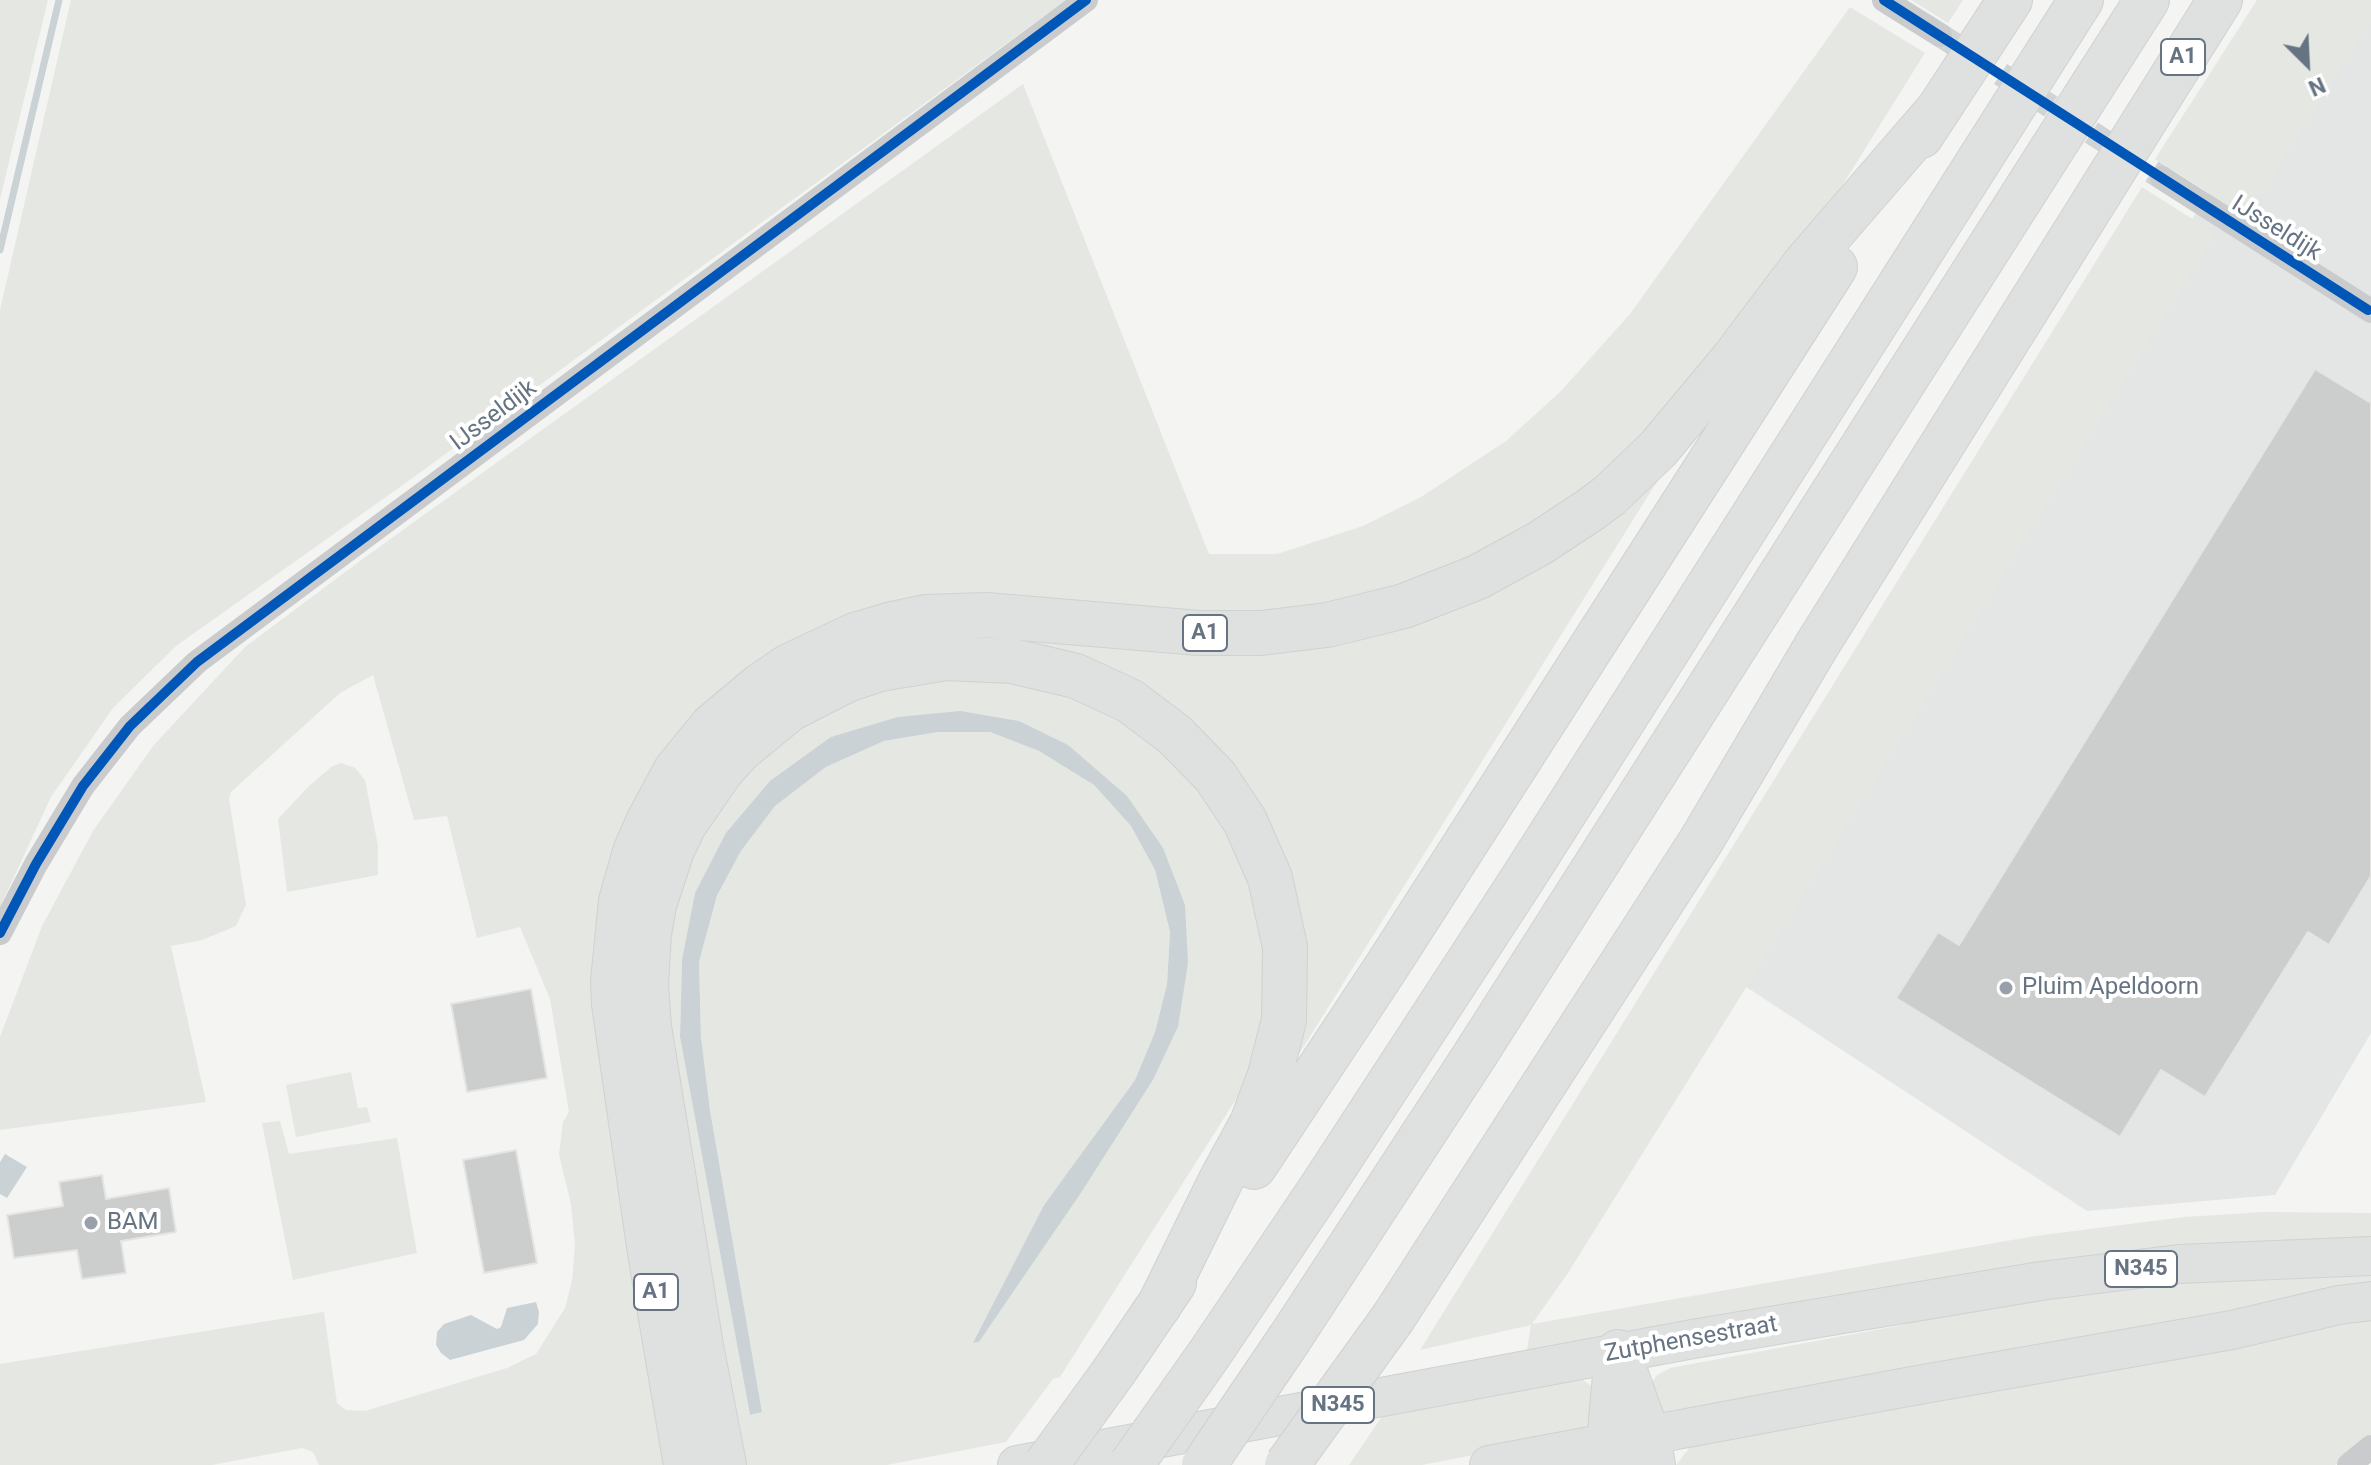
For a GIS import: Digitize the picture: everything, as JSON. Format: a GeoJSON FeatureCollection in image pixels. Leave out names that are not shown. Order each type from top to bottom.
{"type":"FeatureCollection","features":[{"type":"Feature","properties":{"kind":"highway","name":"A1"},"geometry":{"type":"LineString","coordinates":[[1046,1465],[1159,1306],[1387,966],[2010,0]]}},
{"type":"Feature","properties":{"kind":"highway"},"geometry":{"type":"LineString","coordinates":[[1131,1465],[1323,1185],[1523,878],[2081,0]]}},
{"type":"Feature","properties":{"kind":"highway","name":"A1"},"geometry":{"type":"LineString","coordinates":[[1204,1465],[1473,1058],[2147,0]]}},
{"type":"Feature","properties":{"kind":"highway","name":"A1"},"geometry":{"type":"LineString","coordinates":[[1287,1465],[1393,1318],[1701,841],[1817,645],[2220,0]]}},
{"type":"Feature","properties":{"kind":"highway","name":"A1"},"geometry":{"type":"LineString","coordinates":[[686,1465],[650,1253],[613,981],[621,901],[635,852],[676,770],[712,726],[751,692],[821,649],[892,624],[926,617],[986,615],[1199,633],[1261,633],[1327,625],[1404,606],[1478,577],[1566,527],[1610,495],[1658,449],[1734,358],[1804,265],[1937,111]]}},
{"type":"Feature","properties":{"kind":"highway","name":"A1"},"geometry":{"type":"LineString","coordinates":[[724,1465],[701,1346],[649,1027],[646,959],[654,905],[672,850],[684,825],[721,771],[740,750],[790,709],[847,680],[915,662],[946,658],[988,659],[1039,666],[1102,686],[1155,718],[1196,754],[1230,795],[1257,845],[1270,878],[1285,947],[1284,1020],[1270,1075],[1252,1123],[1159,1306]]}},
{"type":"Feature","properties":{"kind":"highway"},"geometry":{"type":"LineString","coordinates":[[1618,1352],[1631,1452]]}},
{"type":"Feature","properties":{"kind":"main road","name":"Zutphensestraat"},"geometry":{"type":"LineString","coordinates":[[1017,1465],[1618,1352],[2041,1281],[2179,1264],[2371,1256]]}},
{"type":"Feature","properties":{"kind":"main road"},"geometry":{"type":"LineString","coordinates":[[1489,1465],[1631,1452],[2232,1330],[2339,1305],[2371,1301]]}},
{"type":"Feature","properties":{"kind":"street","name":"IJsseldijk"},"geometry":{"type":"LineString","coordinates":[[0,933],[36,864],[83,786],[130,726],[197,662],[1086,0]]}},
{"type":"Feature","properties":{"kind":"street"},"geometry":{"type":"LineString","coordinates":[[1884,0],[1940,35]]}},
{"type":"Feature","properties":{"kind":"street","name":"IJsseldijk"},"geometry":{"type":"LineString","coordinates":[[2162,178],[2371,311]]}},
{"type":"Feature","properties":{"kind":"street"},"geometry":{"type":"LineString","coordinates":[[2349,1465],[2371,1447]]}},
{"type":"Feature","properties":{"kind":"shaded area"},"geometry":{"type":"Polygon","coordinates":[[[0,0],[48,0],[0,199],[0,0]]]}},
{"type":"Feature","properties":{"kind":"shaded area"},"geometry":{"type":"Polygon","coordinates":[[[71,0],[1066,0],[414,477],[176,646],[113,708],[51,797],[0,907],[0,310],[71,0]]]}},
{"type":"Feature","properties":{"kind":"shaded area"},"geometry":{"type":"Polygon","coordinates":[[[1911,0],[1963,0],[1948,23],[1911,0]]]}},
{"type":"Feature","properties":{"kind":"shaded area"},"geometry":{"type":"Polygon","coordinates":[[[2257,0],[2371,0],[2371,21],[2247,217],[2155,159],[2257,0]]]}},
{"type":"Feature","properties":{"kind":"shaded area"},"geometry":{"type":"Polygon","coordinates":[[[2328,0],[2371,0],[2371,1033],[2275,1195],[2087,1211],[1725,973],[2328,0]]]}},
{"type":"Feature","properties":{"kind":"shaded area"},"geometry":{"type":"Polygon","coordinates":[[[1850,7],[1925,53],[1289,1070],[1255,1055],[1238,1096],[1060,1377],[1053,1379],[1006,1442],[887,1465],[319,1465],[313,1452],[302,1448],[212,1465],[0,1465],[0,1364],[324,1312],[337,1403],[346,1410],[365,1411],[507,1368],[536,1354],[565,1308],[572,1281],[575,1245],[571,1204],[559,1155],[563,1122],[569,1112],[550,999],[520,927],[477,938],[447,816],[414,820],[373,675],[340,693],[231,792],[229,798],[246,905],[236,926],[202,940],[171,946],[206,1102],[0,1130],[0,1037],[42,926],[93,831],[153,746],[245,647],[1023,84],[1209,554],[1277,554],[1363,526],[1421,497],[1506,441],[1561,391],[1630,314],[1850,7]],[[1019,721],[831,737],[695,893],[682,959],[680,1037],[750,1415],[762,1412],[710,1110],[701,1037],[699,962],[717,897],[741,851],[775,806],[826,767],[884,741],[938,732],[990,732],[1039,751],[1094,785],[1131,826],[1155,870],[1170,932],[1167,984],[1155,1032],[1135,1080],[1044,1205],[974,1343],[979,1342],[1083,1190],[1153,1080],[1178,1027],[1185,905],[1127,796],[1019,721]]]}},
{"type":"Feature","properties":{"kind":"shaded area"},"geometry":{"type":"Polygon","coordinates":[[[2142,187],[2216,234],[1568,1273],[1532,1324],[2035,1236],[2184,1217],[2264,1212],[2371,1213],[2371,1248],[1526,1356],[1531,1325],[1420,1350],[2142,187]]]}},
{"type":"Feature","properties":{"kind":"shaded area"},"geometry":{"type":"Polygon","coordinates":[[[960,711],[1019,721],[1068,745],[1127,796],[1163,848],[1185,905],[1188,963],[1178,1027],[1153,1080],[1083,1190],[979,1342],[973,1343],[1044,1205],[1135,1080],[1155,1032],[1167,984],[1170,932],[1155,870],[1131,826],[1094,785],[1039,751],[990,732],[938,732],[884,741],[826,767],[775,806],[741,851],[717,896],[699,962],[701,1037],[710,1110],[762,1412],[750,1415],[680,1037],[682,959],[695,893],[726,833],[770,781],[831,737],[898,717],[960,711]]]}},
{"type":"Feature","properties":{"kind":"shaded area"},"geometry":{"type":"Polygon","coordinates":[[[341,763],[355,768],[365,780],[378,846],[378,875],[287,892],[278,819],[308,787],[331,767],[341,763]]]}},
{"type":"Feature","properties":{"kind":"shaded area"},"geometry":{"type":"Polygon","coordinates":[[[351,1072],[358,1108],[367,1107],[371,1122],[296,1137],[286,1085],[351,1072]]]}},
{"type":"Feature","properties":{"kind":"shaded area"},"geometry":{"type":"Polygon","coordinates":[[[280,1121],[289,1154],[397,1138],[417,1253],[293,1280],[262,1123],[280,1121]]]}},
{"type":"Feature","properties":{"kind":"shaded area"},"geometry":{"type":"Polygon","coordinates":[[[5,1154],[27,1167],[7,1198],[0,1194],[0,1162],[5,1154]]]}},
{"type":"Feature","properties":{"kind":"shaded area"},"geometry":{"type":"Polygon","coordinates":[[[2371,1264],[2371,1295],[1668,1415],[1658,1410],[1652,1382],[1670,1368],[1897,1326],[2011,1295],[2371,1264]]]}},
{"type":"Feature","properties":{"kind":"shaded area"},"geometry":{"type":"Polygon","coordinates":[[[536,1302],[538,1324],[524,1340],[450,1360],[436,1345],[437,1332],[444,1324],[471,1315],[497,1329],[501,1327],[507,1308],[536,1302]]]}},
{"type":"Feature","properties":{"kind":"shaded area"},"geometry":{"type":"Polygon","coordinates":[[[2371,1309],[2371,1437],[2335,1465],[1676,1465],[1690,1447],[2371,1309]]]}},
{"type":"Feature","properties":{"kind":"shaded area"},"geometry":{"type":"Polygon","coordinates":[[[1579,1377],[1594,1388],[1590,1428],[1577,1435],[1422,1465],[1349,1465],[1387,1409],[1579,1377]]]}},
{"type":"Feature","properties":{"kind":"building"},"geometry":{"type":"Polygon","coordinates":[[[2315,369],[2371,403],[2371,876],[2329,945],[2308,932],[2205,1097],[2161,1070],[2120,1137],[1896,998],[1938,932],[1959,945],[2315,369]]]}},
{"type":"Feature","properties":{"kind":"building"},"geometry":{"type":"Polygon","coordinates":[[[531,989],[547,1078],[467,1092],[451,1004],[531,989]]]}},
{"type":"Feature","properties":{"kind":"building"},"geometry":{"type":"Polygon","coordinates":[[[516,1150],[537,1263],[484,1273],[463,1160],[516,1150]]]}},
{"type":"Feature","properties":{"kind":"building","name":"BAM"},"geometry":{"type":"Polygon","coordinates":[[[102,1175],[106,1199],[169,1188],[176,1232],[121,1241],[126,1273],[82,1279],[77,1250],[14,1258],[7,1215],[63,1206],[59,1182],[102,1175]]]}},
{"type":"Feature","properties":{"kind":"waterway"},"geometry":{"type":"LineString","coordinates":[[0,250],[59,0]]}},
{"type":"Feature","properties":{"kind":"tunnel"},"geometry":{"type":"LineString","coordinates":[[1940,35],[2162,178]]}},
{"type":"Feature","properties":{"kind":"cycle path"},"geometry":{"type":"LineString","coordinates":[[0,933],[36,864],[83,786],[130,726],[197,662],[1086,0]]}},
{"type":"Feature","properties":{"kind":"cycle path"},"geometry":{"type":"LineString","coordinates":[[1884,0],[2368,310]]}},
{"type":"Feature","properties":{"kind":"place","name":"Pluim Apeldoorn"},"geometry":{"type":"Point","coordinates":[2006,988]}},
{"type":"Feature","properties":{"kind":"place","name":"BAM"},"geometry":{"type":"Point","coordinates":[91,1223]}}]}
